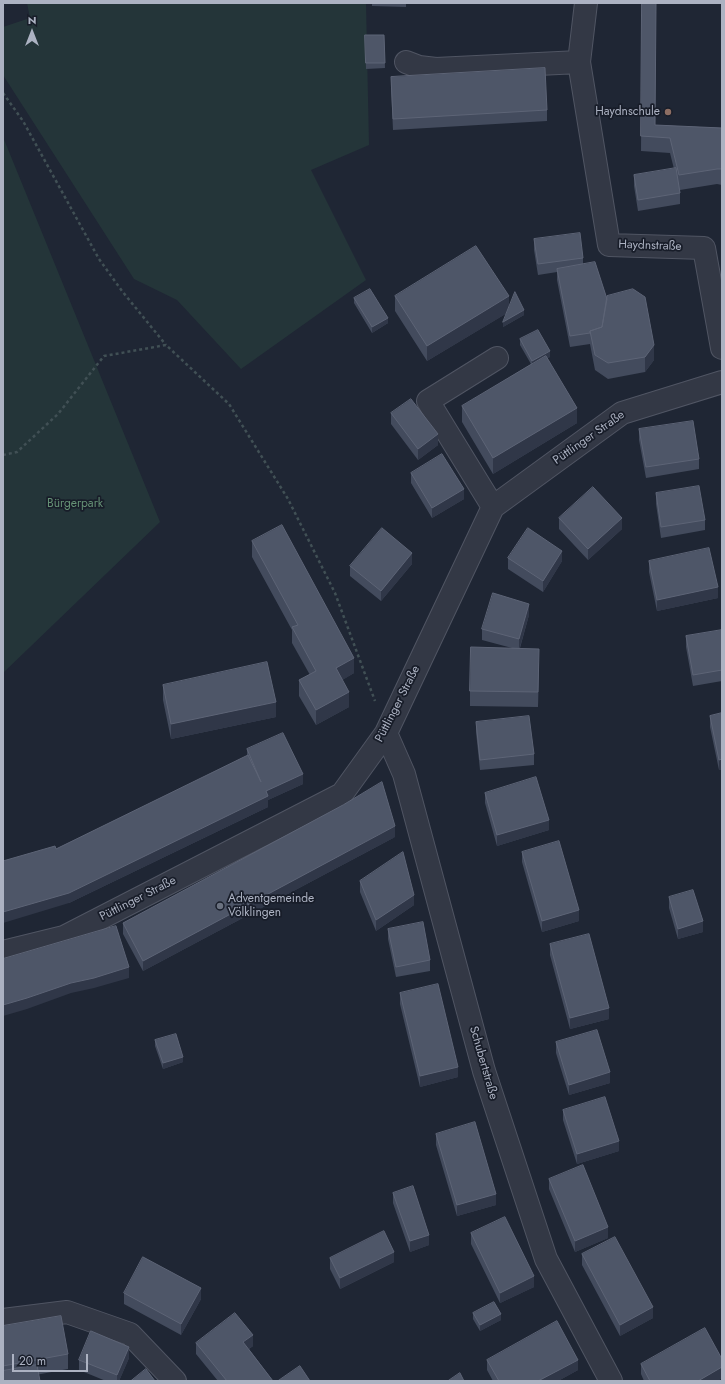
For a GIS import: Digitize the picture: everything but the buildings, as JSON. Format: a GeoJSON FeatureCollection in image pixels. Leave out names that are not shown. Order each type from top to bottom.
{"type":"FeatureCollection","features":[{"type":"Feature","properties":{"kind":"street","name":"Haydnstraße"},"geometry":{"type":"LineString","coordinates":[[586,3],[579,62],[609,245],[704,248],[722,348]]}},
{"type":"Feature","properties":{"kind":"street"},"geometry":{"type":"LineString","coordinates":[[406,62],[419,67],[436,69],[579,62]]}},
{"type":"Feature","properties":{"kind":"street"},"geometry":{"type":"LineString","coordinates":[[493,508],[428,401],[497,358]]}},
{"type":"Feature","properties":{"kind":"street","name":"Püttlinger Straße"},"geometry":{"type":"LineString","coordinates":[[3,952],[64,937],[342,794],[386,733],[493,508],[622,413],[722,382]]}},
{"type":"Feature","properties":{"kind":"street","name":"Schubertstraße"},"geometry":{"type":"LineString","coordinates":[[386,733],[404,774],[484,1070],[546,1259],[611,1381]]}},
{"type":"Feature","properties":{"kind":"street"},"geometry":{"type":"LineString","coordinates":[[3,1320],[67,1312],[130,1334],[175,1381]]}},
{"type":"Feature","properties":{"kind":"path"},"geometry":{"type":"LineString","coordinates":[[3,93],[24,121],[99,259],[122,291],[166,345],[228,404],[288,499],[336,593],[386,733]]}},
{"type":"Feature","properties":{"kind":"path"},"geometry":{"type":"LineString","coordinates":[[3,455],[17,452],[58,414],[104,356],[166,345]]}},
{"type":"Feature","properties":{"kind":"green space"},"geometry":{"type":"Polygon","coordinates":[[[27,3],[366,3],[369,145],[311,170],[366,280],[241,369],[177,300],[134,279],[3,75],[3,27],[30,18],[27,3]]]}},
{"type":"Feature","properties":{"kind":"green space","name":"Bürgerpark"},"geometry":{"type":"Polygon","coordinates":[[[3,137],[160,522],[3,673],[3,137]]]}},
{"type":"Feature","properties":{"kind":"place","name":"Haydnschule"},"geometry":{"type":"Point","coordinates":[668,112]}},
{"type":"Feature","properties":{"kind":"place","name":"Adventgemeinde Völklingen"},"geometry":{"type":"Point","coordinates":[220,906]}}]}
